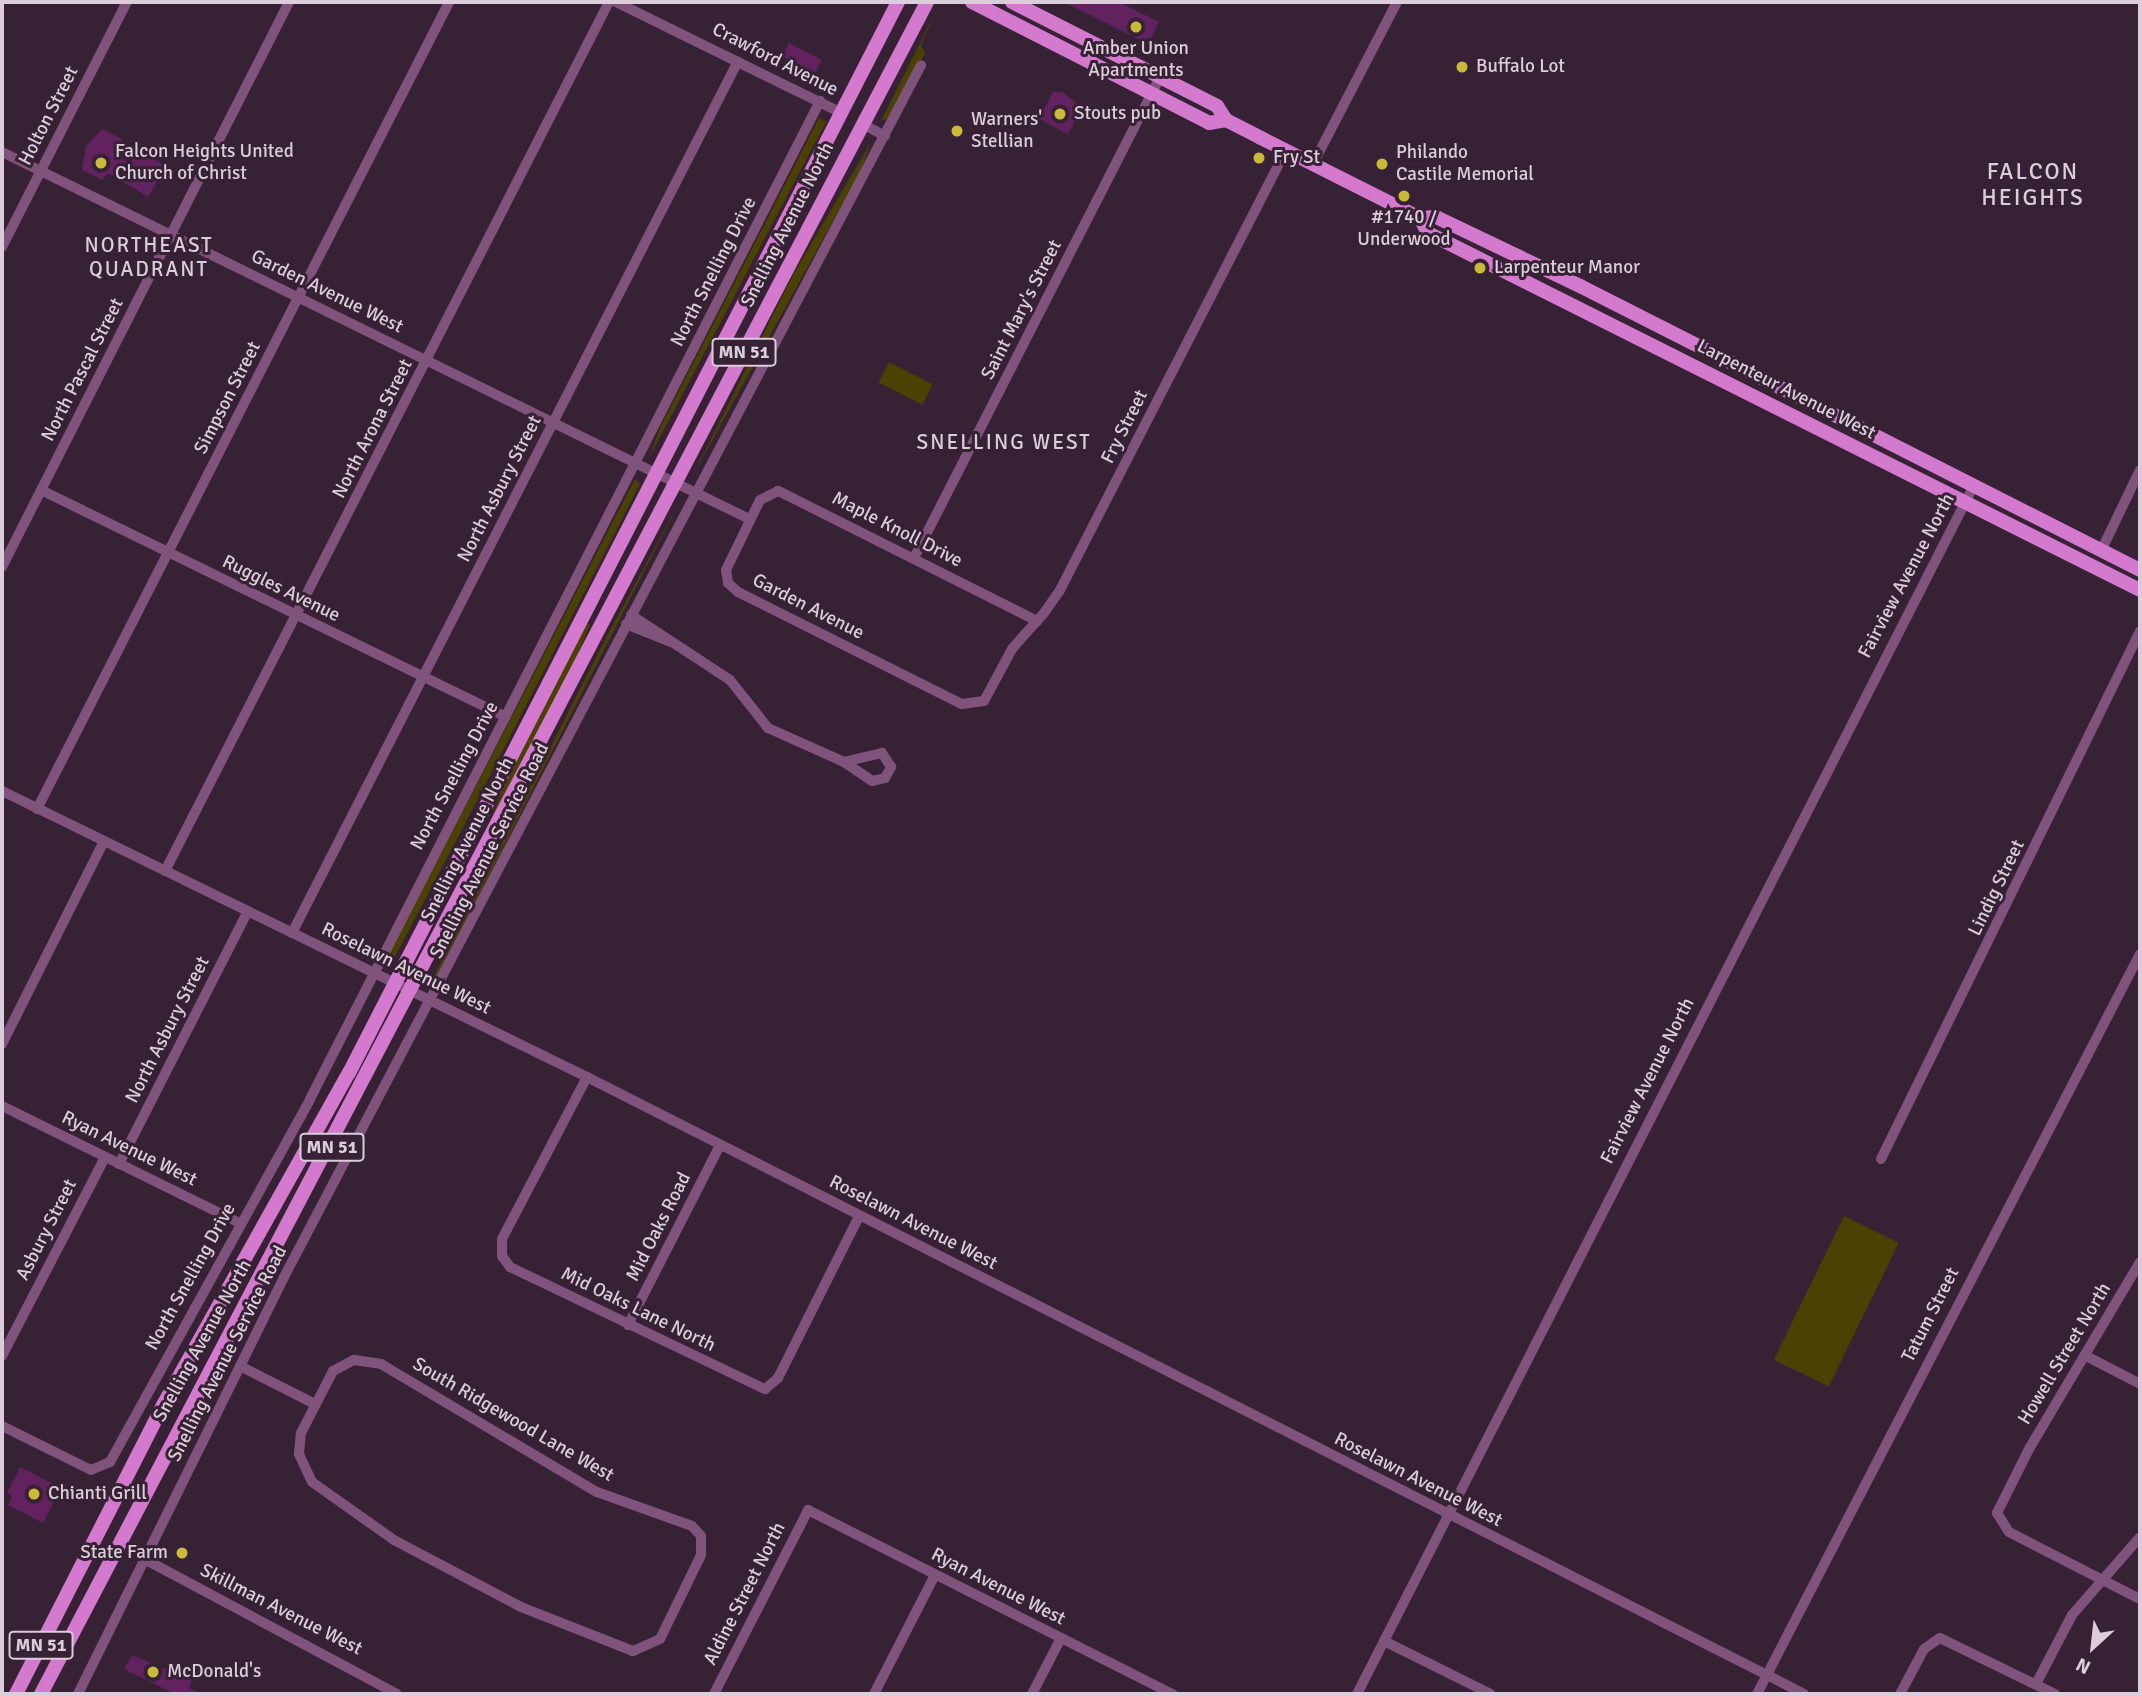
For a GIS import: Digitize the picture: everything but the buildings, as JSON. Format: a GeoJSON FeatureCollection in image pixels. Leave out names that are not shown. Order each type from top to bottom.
{"type":"FeatureCollection","features":[{"type":"Feature","properties":{"kind":"main road","name":"Snelling Avenue North"},"geometry":{"type":"LineString","coordinates":[[16,1694],[162,1407],[394,983],[898,2]]}},
{"type":"Feature","properties":{"kind":"main road","name":"Snelling Avenue North"},"geometry":{"type":"LineString","coordinates":[[41,1694],[223,1341],[412,992],[927,2]]}},
{"type":"Feature","properties":{"kind":"main road","name":"Larpenteur Avenue West"},"geometry":{"type":"LineString","coordinates":[[972,2],[1209,123],[1226,120]]}},
{"type":"Feature","properties":{"kind":"main road","name":"Larpenteur Avenue West"},"geometry":{"type":"LineString","coordinates":[[1012,2],[1217,106],[1226,120],[1420,218],[1436,216],[2140,570]]}},
{"type":"Feature","properties":{"kind":"main road"},"geometry":{"type":"LineString","coordinates":[[842,113],[851,124],[844,159]]}},
{"type":"Feature","properties":{"kind":"main road","name":"Larpenteur Avenue West"},"geometry":{"type":"LineString","coordinates":[[1420,218],[1428,233],[2140,590]]}},
{"type":"Feature","properties":{"kind":"main road"},"geometry":{"type":"LineString","coordinates":[[1677,356],[1685,339]]}},
{"type":"Feature","properties":{"kind":"street","name":"Holton Street"},"geometry":{"type":"LineString","coordinates":[[2,247],[127,2]]}},
{"type":"Feature","properties":{"kind":"street","name":"North Pascal Street"},"geometry":{"type":"LineString","coordinates":[[2,567],[289,2]]}},
{"type":"Feature","properties":{"kind":"street","name":"Simpson Street"},"geometry":{"type":"LineString","coordinates":[[37,809],[449,2]]}},
{"type":"Feature","properties":{"kind":"street","name":"North Arona Street"},"geometry":{"type":"LineString","coordinates":[[165,871],[609,2]]}},
{"type":"Feature","properties":{"kind":"street","name":"Crawford Avenue"},"geometry":{"type":"LineString","coordinates":[[616,2],[842,113]]}},
{"type":"Feature","properties":{"kind":"street"},"geometry":{"type":"LineString","coordinates":[[1313,164],[1397,2]]}},
{"type":"Feature","properties":{"kind":"street","name":"North Asbury Street"},"geometry":{"type":"LineString","coordinates":[[292,933],[738,61]]}},
{"type":"Feature","properties":{"kind":"street","name":"Snelling Avenue Service Road"},"geometry":{"type":"LineString","coordinates":[[78,1694],[148,1561],[240,1366],[433,1002],[694,492],[921,65]]}},
{"type":"Feature","properties":{"kind":"street","name":"Saint Mary's Street"},"geometry":{"type":"LineString","coordinates":[[914,558],[1160,77]]}},
{"type":"Feature","properties":{"kind":"street","name":"North Snelling Drive"},"geometry":{"type":"LineString","coordinates":[[2,1426],[91,1470],[106,1466],[240,1223],[373,972],[820,101]]}},
{"type":"Feature","properties":{"kind":"street"},"geometry":{"type":"LineString","coordinates":[[863,124],[885,136]]}},
{"type":"Feature","properties":{"kind":"street","name":"Fry Street"},"geometry":{"type":"LineString","coordinates":[[976,706],[1072,568],[1286,150]]}},
{"type":"Feature","properties":{"kind":"street","name":"Garden Avenue West"},"geometry":{"type":"LineString","coordinates":[[2,152],[634,465]]}},
{"type":"Feature","properties":{"kind":"street"},"geometry":{"type":"LineString","coordinates":[[634,465],[657,473],[749,520]]}},
{"type":"Feature","properties":{"kind":"street"},"geometry":{"type":"LineString","coordinates":[[2101,551],[2140,470]]}},
{"type":"Feature","properties":{"kind":"street","name":"Fairview Avenue North"},"geometry":{"type":"LineString","coordinates":[[1357,1694],[1974,485]]}},
{"type":"Feature","properties":{"kind":"street","name":"Ruggles Avenue"},"geometry":{"type":"LineString","coordinates":[[41,490],[506,717]]}},
{"type":"Feature","properties":{"kind":"street","name":"Maple Knoll Drive"},"geometry":{"type":"LineString","coordinates":[[749,520],[765,495],[778,491],[1037,621]]}},
{"type":"Feature","properties":{"kind":"street","name":"Garden Avenue"},"geometry":{"type":"LineString","coordinates":[[749,520],[726,570],[732,589],[962,704],[976,706]]}},
{"type":"Feature","properties":{"kind":"street"},"geometry":{"type":"LineString","coordinates":[[629,620],[671,642],[730,680],[768,728],[844,762]]}},
{"type":"Feature","properties":{"kind":"street","name":"Lindig Street"},"geometry":{"type":"LineString","coordinates":[[1881,1159],[2140,631]]}},
{"type":"Feature","properties":{"kind":"street","name":"Roselawn Avenue West"},"geometry":{"type":"LineString","coordinates":[[2,791],[587,1077],[1804,1694]]}},
{"type":"Feature","properties":{"kind":"street"},"geometry":{"type":"LineString","coordinates":[[2,1044],[104,841]]}},
{"type":"Feature","properties":{"kind":"street","name":"North Asbury Street"},"geometry":{"type":"LineString","coordinates":[[119,1164],[248,911]]}},
{"type":"Feature","properties":{"kind":"street","name":"Tatum Street"},"geometry":{"type":"LineString","coordinates":[[1757,1694],[2140,954]]}},
{"type":"Feature","properties":{"kind":"street","name":"Mid Oaks Lane North"},"geometry":{"type":"LineString","coordinates":[[587,1077],[500,1250],[510,1267],[754,1388],[771,1386],[859,1216]]}},
{"type":"Feature","properties":{"kind":"street","name":"Ryan Avenue West"},"geometry":{"type":"LineString","coordinates":[[2,1107],[240,1223]]}},
{"type":"Feature","properties":{"kind":"street","name":"Mid Oaks Road"},"geometry":{"type":"LineString","coordinates":[[628,1325],[720,1145]]}},
{"type":"Feature","properties":{"kind":"street","name":"Asbury Street"},"geometry":{"type":"LineString","coordinates":[[2,1356],[105,1157]]}},
{"type":"Feature","properties":{"kind":"street","name":"Howell Street North"},"geometry":{"type":"LineString","coordinates":[[2104,1581],[2009,1532],[1998,1510],[2021,1464],[2088,1357],[2140,1262]]}},
{"type":"Feature","properties":{"kind":"street"},"geometry":{"type":"LineString","coordinates":[[2088,1357],[2140,1384]]}},
{"type":"Feature","properties":{"kind":"street","name":"South Ridgewood Lane West"},"geometry":{"type":"LineString","coordinates":[[372,1360],[597,1492],[692,1526],[702,1550],[669,1621],[655,1644],[633,1651],[521,1607],[394,1541],[306,1474],[299,1443],[315,1404],[341,1365],[372,1360]]}},
{"type":"Feature","properties":{"kind":"street"},"geometry":{"type":"LineString","coordinates":[[240,1366],[315,1404]]}},
{"type":"Feature","properties":{"kind":"street","name":"Ryan Avenue West"},"geometry":{"type":"LineString","coordinates":[[808,1510],[1173,1694]]}},
{"type":"Feature","properties":{"kind":"street","name":"Aldine Street North"},"geometry":{"type":"LineString","coordinates":[[714,1694],[808,1510]]}},
{"type":"Feature","properties":{"kind":"street"},"geometry":{"type":"LineString","coordinates":[[2036,1684],[2072,1615],[2140,1537]]}},
{"type":"Feature","properties":{"kind":"street","name":"Skillman Avenue West"},"geometry":{"type":"LineString","coordinates":[[148,1561],[397,1694]]}},
{"type":"Feature","properties":{"kind":"street"},"geometry":{"type":"LineString","coordinates":[[874,1694],[935,1575]]}},
{"type":"Feature","properties":{"kind":"street"},"geometry":{"type":"LineString","coordinates":[[2104,1581],[2140,1599]]}},
{"type":"Feature","properties":{"kind":"street"},"geometry":{"type":"LineString","coordinates":[[1032,1694],[1061,1638]]}},
{"type":"Feature","properties":{"kind":"street"},"geometry":{"type":"LineString","coordinates":[[1900,1694],[1927,1644],[1950,1640],[2055,1694]]}},
{"type":"Feature","properties":{"kind":"street"},"geometry":{"type":"LineString","coordinates":[[1384,1641],[1491,1694]]}},
{"type":"Feature","properties":{"kind":"shaded area"},"geometry":{"type":"Polygon","coordinates":[[[936,11],[921,45],[925,53],[887,119],[881,121],[936,11]]]}},
{"type":"Feature","properties":{"kind":"shaded area"},"geometry":{"type":"Polygon","coordinates":[[[819,118],[826,122],[649,458],[660,428],[819,118]]]}},
{"type":"Feature","properties":{"kind":"shaded area"},"geometry":{"type":"Polygon","coordinates":[[[871,142],[861,170],[691,479],[793,275],[871,142]]]}},
{"type":"Feature","properties":{"kind":"shaded area"},"geometry":{"type":"Polygon","coordinates":[[[889,362],[933,384],[922,405],[879,382],[889,362]]]}},
{"type":"Feature","properties":{"kind":"shaded area"},"geometry":{"type":"Polygon","coordinates":[[[635,479],[640,484],[465,824],[392,962],[386,960],[635,479]]]}},
{"type":"Feature","properties":{"kind":"shaded area"},"geometry":{"type":"Polygon","coordinates":[[[681,499],[434,983],[431,982],[607,636],[681,499]]]}},
{"type":"Feature","properties":{"kind":"shaded area"},"geometry":{"type":"Polygon","coordinates":[[[586,623],[590,625],[568,677],[484,840],[503,786],[586,623]]]}},
{"type":"Feature","properties":{"kind":"shaded area"},"geometry":{"type":"Polygon","coordinates":[[[1844,1216],[1899,1243],[1829,1387],[1774,1360],[1844,1216]]]}},
{"type":"Feature","properties":{"kind":"place","name":"Amber Union Apartments"},"geometry":{"type":"Point","coordinates":[1136,27]}},
{"type":"Feature","properties":{"kind":"place","name":"Buffalo Lot"},"geometry":{"type":"Point","coordinates":[1462,67]}},
{"type":"Feature","properties":{"kind":"place","name":"Stouts pub"},"geometry":{"type":"Point","coordinates":[1060,114]}},
{"type":"Feature","properties":{"kind":"place","name":"Warners' Stellian"},"geometry":{"type":"Point","coordinates":[957,131]}},
{"type":"Feature","properties":{"kind":"place","name":"Fry St"},"geometry":{"type":"Point","coordinates":[1259,158]}},
{"type":"Feature","properties":{"kind":"place","name":"Falcon Heights United Church of Christ"},"geometry":{"type":"Point","coordinates":[101,163]}},
{"type":"Feature","properties":{"kind":"place","name":"Philando Castile Memorial"},"geometry":{"type":"Point","coordinates":[1382,164]}},
{"type":"Feature","properties":{"kind":"place","name":"#1740 / Underwood"},"geometry":{"type":"Point","coordinates":[1404,196]}},
{"type":"Feature","properties":{"kind":"place","name":"Larpenteur Manor"},"geometry":{"type":"Point","coordinates":[1480,268]}},
{"type":"Feature","properties":{"kind":"place","name":"Chianti Grill"},"geometry":{"type":"Point","coordinates":[34,1494]}},
{"type":"Feature","properties":{"kind":"place","name":"State Farm"},"geometry":{"type":"Point","coordinates":[182,1553]}},
{"type":"Feature","properties":{"kind":"place","name":"McDonald's"},"geometry":{"type":"Point","coordinates":[153,1672]}},
{"type":"Feature","properties":{"kind":"district","name":"FALCON HEIGHTS"},"geometry":{"type":"Point","coordinates":[2033,185]}},
{"type":"Feature","properties":{"kind":"district","name":"NORTHEAST QUADRANT"},"geometry":{"type":"Point","coordinates":[149,257]}},
{"type":"Feature","properties":{"kind":"district","name":"SNELLING WEST"},"geometry":{"type":"Point","coordinates":[1004,442]}}]}
